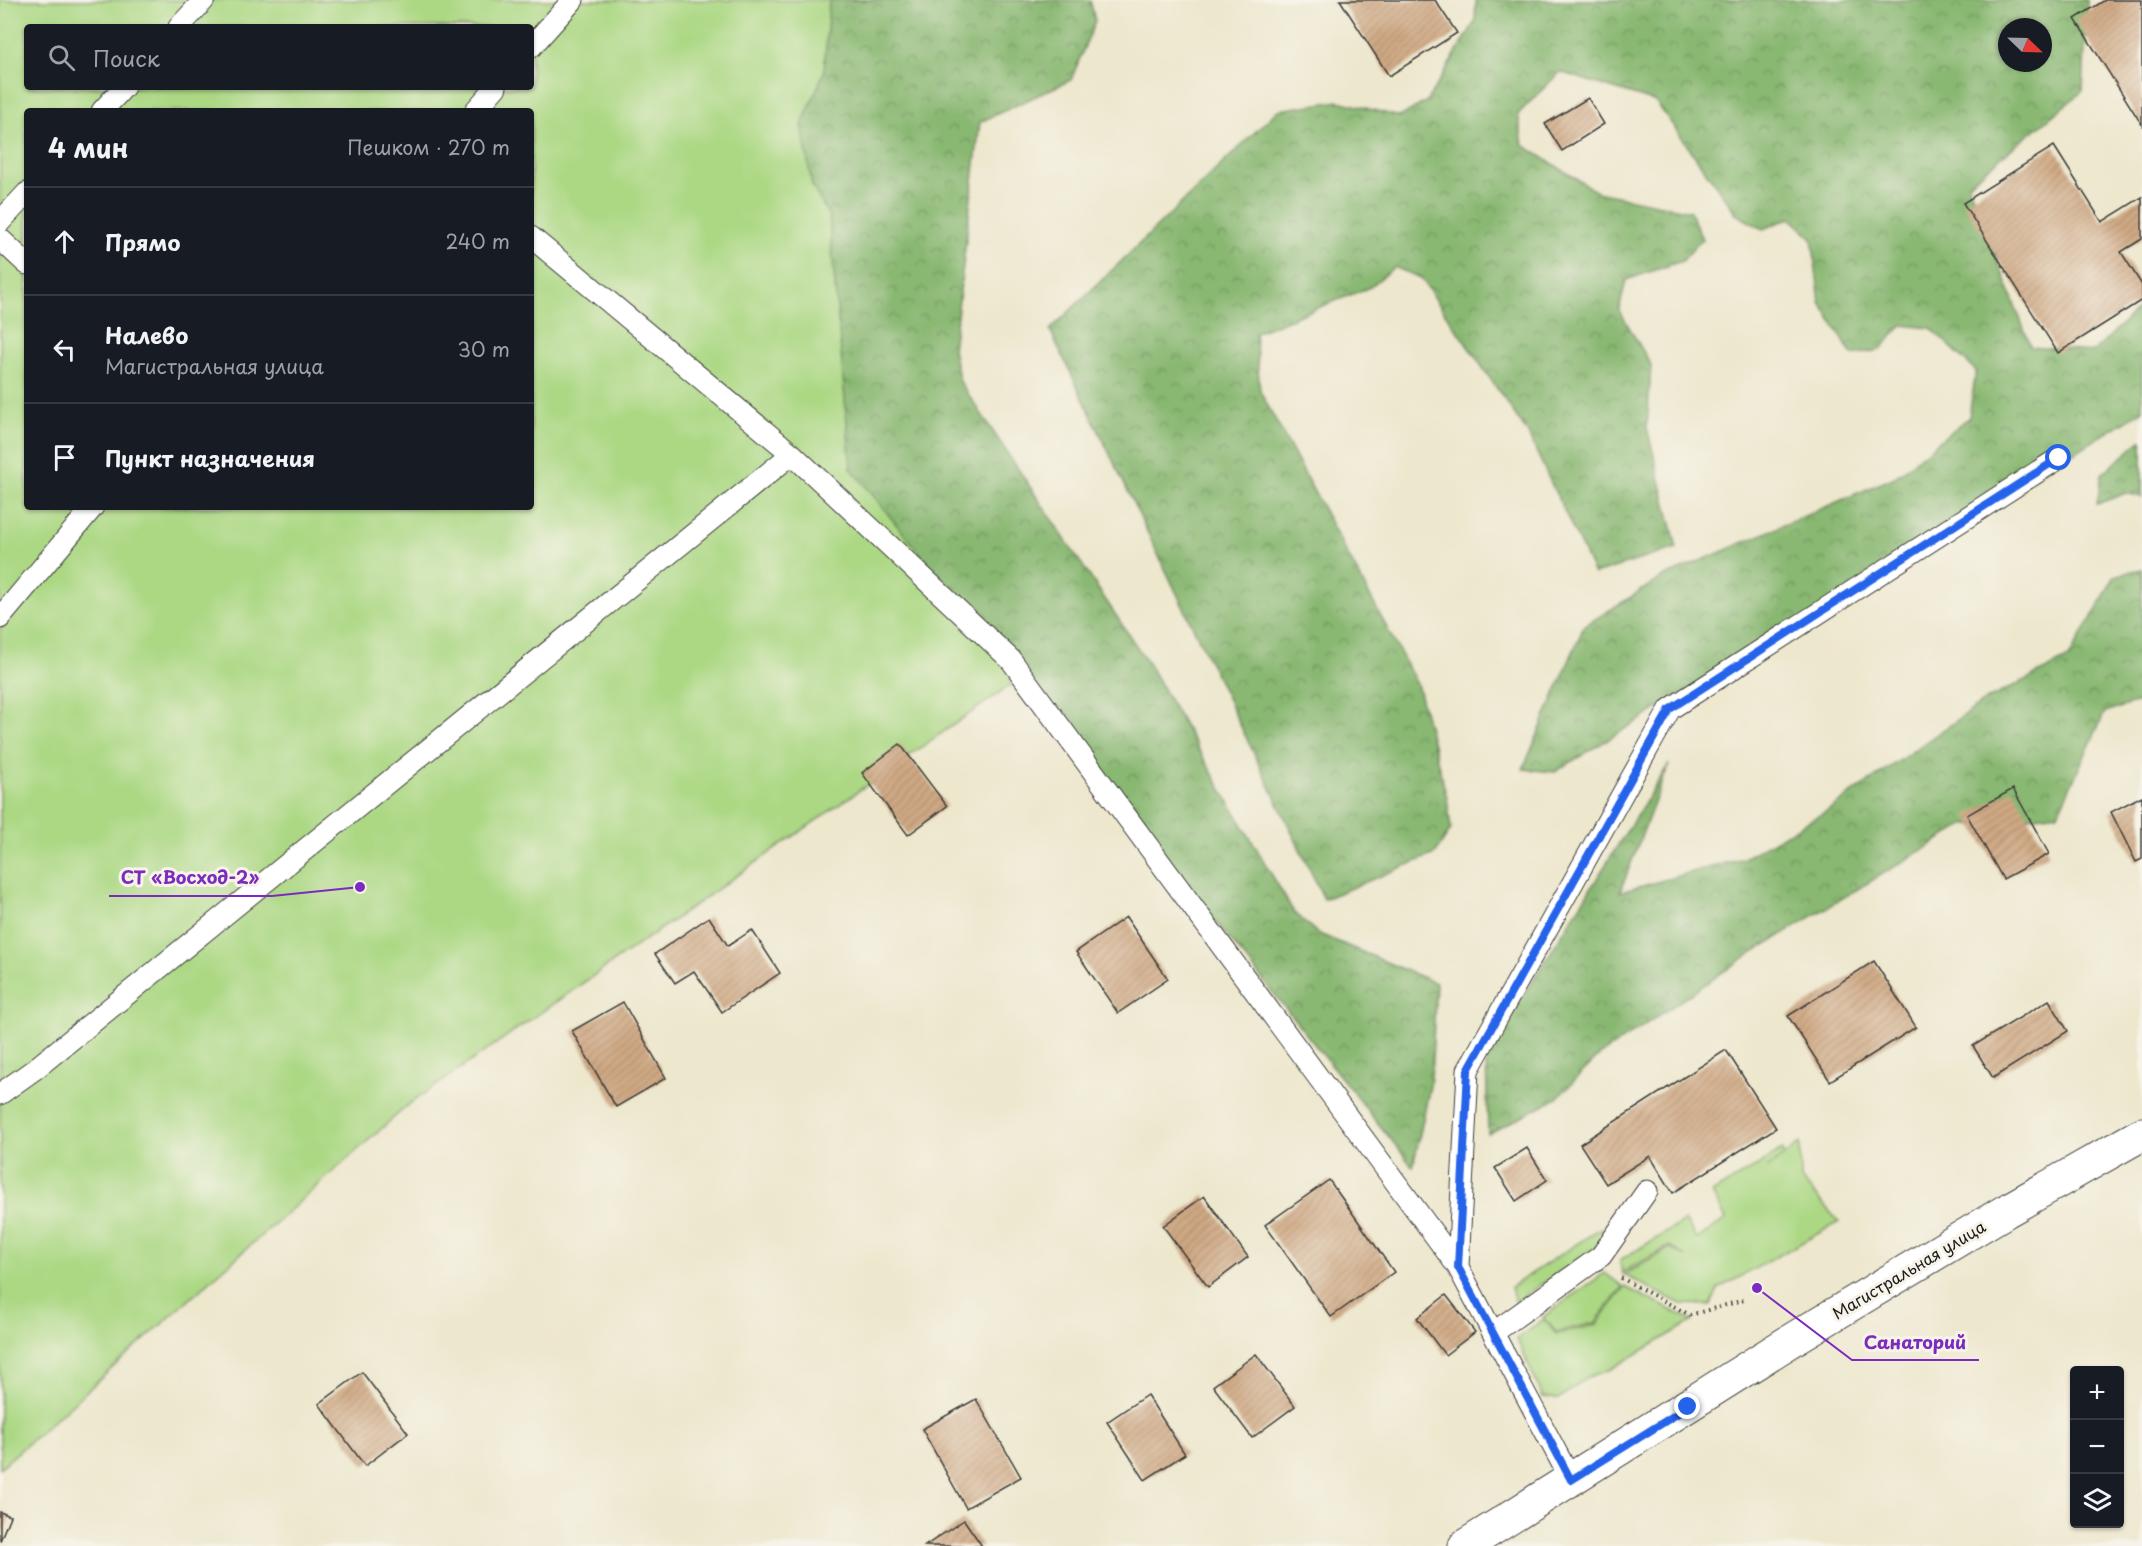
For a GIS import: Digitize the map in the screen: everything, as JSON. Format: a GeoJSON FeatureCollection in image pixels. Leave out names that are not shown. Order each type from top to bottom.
{"type":"FeatureCollection","features":[{"type":"Feature","properties":{"kind":"main road","name":"Магистральная улица"},"geometry":{"type":"LineString","coordinates":[[1465,1546],[1805,1332],[2006,1211],[2142,1134]]}},
{"type":"Feature","properties":{"kind":"lane"},"geometry":{"type":"LineString","coordinates":[[182,24],[204,0]]}},
{"type":"Feature","properties":{"kind":"lane"},"geometry":{"type":"LineString","coordinates":[[534,44],[573,0]]}},
{"type":"Feature","properties":{"kind":"lane"},"geometry":{"type":"LineString","coordinates":[[105,108],[121,90]]}},
{"type":"Feature","properties":{"kind":"lane"},"geometry":{"type":"LineString","coordinates":[[478,108],[493,90]]}},
{"type":"Feature","properties":{"kind":"lane"},"geometry":{"type":"LineString","coordinates":[[0,222],[24,196]]}},
{"type":"Feature","properties":{"kind":"lane"},"geometry":{"type":"LineString","coordinates":[[0,239],[24,261]]}},
{"type":"Feature","properties":{"kind":"lane"},"geometry":{"type":"LineString","coordinates":[[534,239],[792,454],[1011,660],[1458,1267],[1571,1480]]}},
{"type":"Feature","properties":{"kind":"lane"},"geometry":{"type":"LineString","coordinates":[[0,1094],[63,1046],[792,454]]}},
{"type":"Feature","properties":{"kind":"lane"},"geometry":{"type":"LineString","coordinates":[[1458,1267],[1468,1070],[1670,709],[2059,458]]}},
{"type":"Feature","properties":{"kind":"lane"},"geometry":{"type":"LineString","coordinates":[[0,618],[90,510]]}},
{"type":"Feature","properties":{"kind":"lane"},"geometry":{"type":"LineString","coordinates":[[1493,1333],[1601,1256],[1647,1191]]}},
{"type":"Feature","properties":{"kind":"path"},"geometry":{"type":"LineString","coordinates":[[1592,1263],[1690,1315],[1744,1300]]}},
{"type":"Feature","properties":{"kind":"green space"},"geometry":{"type":"Polygon","coordinates":[[[0,0],[874,0],[876,418],[1032,670],[408,1105],[0,1468],[0,0]]]}},
{"type":"Feature","properties":{"kind":"green space"},"geometry":{"type":"Polygon","coordinates":[[[829,0],[1090,0],[1095,21],[1071,80],[980,122],[953,350],[960,382],[1149,665],[1293,911],[1317,933],[1436,983],[1431,1081],[1413,1167],[851,468],[829,216],[812,186],[802,125],[824,72],[829,0]]]}},
{"type":"Feature","properties":{"kind":"green space"},"geometry":{"type":"Polygon","coordinates":[[[1476,0],[2087,0],[2083,91],[1968,184],[2031,347],[2094,352],[2142,304],[2142,411],[1555,772],[1523,769],[1584,626],[1663,577],[1895,477],[1969,417],[1976,371],[1931,328],[1902,325],[1880,350],[1852,355],[1820,302],[1812,238],[1790,218],[1763,229],[1737,215],[1656,102],[1560,72],[1518,114],[1523,145],[1597,192],[1690,211],[1702,239],[1682,261],[1626,280],[1619,310],[1651,365],[1647,428],[1677,548],[1594,574],[1527,432],[1421,278],[1394,267],[1370,287],[1255,333],[1260,391],[1417,684],[1447,798],[1451,829],[1435,854],[1324,899],[1050,330],[1278,110],[1339,101],[1400,117],[1427,101],[1475,22],[1476,0]]]}},
{"type":"Feature","properties":{"kind":"green space"},"geometry":{"type":"Polygon","coordinates":[[[2142,440],[2142,497],[2126,493],[2097,504],[2102,474],[2142,440]]]}},
{"type":"Feature","properties":{"kind":"green space"},"geometry":{"type":"Polygon","coordinates":[[[2142,569],[2142,701],[2105,712],[2058,813],[1964,825],[1753,952],[1600,1055],[1557,1098],[1488,1134],[1486,1055],[1669,764],[1620,892],[1744,858],[1827,811],[1986,700],[2069,658],[2115,576],[2142,569]]]}},
{"type":"Feature","properties":{"kind":"green space"},"geometry":{"type":"Polygon","coordinates":[[[1800,1143],[1801,1179],[1839,1222],[1718,1289],[1711,1305],[1681,1304],[1624,1275],[1670,1248],[1686,1257],[1670,1246],[1622,1273],[1620,1260],[1685,1221],[1697,1239],[1726,1219],[1712,1193],[1782,1150],[1784,1155],[1767,1169],[1800,1143]]]}},
{"type":"Feature","properties":{"kind":"green space"},"geometry":{"type":"Polygon","coordinates":[[[1601,1228],[1608,1239],[1515,1302],[1511,1287],[1601,1228]]]}},
{"type":"Feature","properties":{"kind":"green space"},"geometry":{"type":"Polygon","coordinates":[[[1605,1273],[1623,1287],[1595,1323],[1556,1332],[1543,1317],[1605,1273]]]}},
{"type":"Feature","properties":{"kind":"green space"},"geometry":{"type":"Polygon","coordinates":[[[1625,1287],[1693,1321],[1611,1369],[1588,1377],[1558,1399],[1543,1397],[1517,1339],[1544,1319],[1556,1334],[1596,1325],[1625,1287]]]}},
{"type":"Feature","properties":{"kind":"building"},"geometry":{"type":"Polygon","coordinates":[[[1340,0],[1435,0],[1457,33],[1389,76],[1340,0]]]}},
{"type":"Feature","properties":{"kind":"building"},"geometry":{"type":"Polygon","coordinates":[[[2105,0],[2142,0],[2142,125],[2075,19],[2105,0]]]}},
{"type":"Feature","properties":{"kind":"building"},"geometry":{"type":"Polygon","coordinates":[[[1588,98],[1604,124],[1562,151],[1545,124],[1588,98]]]}},
{"type":"Feature","properties":{"kind":"building"},"geometry":{"type":"Polygon","coordinates":[[[2054,146],[2102,222],[2142,197],[2142,239],[2121,252],[2142,285],[2142,300],[2058,353],[1963,203],[2054,146]]]}},
{"type":"Feature","properties":{"kind":"building"},"geometry":{"type":"Polygon","coordinates":[[[900,744],[947,806],[908,835],[862,773],[900,744]]]}},
{"type":"Feature","properties":{"kind":"building"},"geometry":{"type":"Polygon","coordinates":[[[2013,789],[2049,854],[2003,879],[1967,815],[2013,789]]]}},
{"type":"Feature","properties":{"kind":"building"},"geometry":{"type":"Polygon","coordinates":[[[2142,796],[2142,859],[2136,862],[2111,812],[2142,796]]]}},
{"type":"Feature","properties":{"kind":"building"},"geometry":{"type":"Polygon","coordinates":[[[709,917],[728,946],[752,930],[780,973],[722,1012],[694,971],[675,983],[655,954],[709,917]]]}},
{"type":"Feature","properties":{"kind":"building"},"geometry":{"type":"Polygon","coordinates":[[[1126,917],[1168,979],[1118,1013],[1076,952],[1126,917]]]}},
{"type":"Feature","properties":{"kind":"building"},"geometry":{"type":"Polygon","coordinates":[[[1874,961],[1916,1027],[1830,1081],[1788,1016],[1874,961]]]}},
{"type":"Feature","properties":{"kind":"building"},"geometry":{"type":"Polygon","coordinates":[[[2049,1000],[2068,1031],[1993,1078],[1973,1046],[2049,1000]]]}},
{"type":"Feature","properties":{"kind":"building"},"geometry":{"type":"Polygon","coordinates":[[[623,1002],[666,1078],[616,1107],[572,1031],[623,1002]]]}},
{"type":"Feature","properties":{"kind":"building"},"geometry":{"type":"Polygon","coordinates":[[[1726,1050],[1776,1128],[1673,1193],[1650,1156],[1606,1184],[1580,1144],[1726,1050]]]}},
{"type":"Feature","properties":{"kind":"building"},"geometry":{"type":"Polygon","coordinates":[[[1527,1148],[1547,1180],[1516,1201],[1495,1168],[1527,1148]]]}},
{"type":"Feature","properties":{"kind":"building"},"geometry":{"type":"Polygon","coordinates":[[[1329,1180],[1394,1272],[1331,1317],[1265,1225],[1329,1180]]]}},
{"type":"Feature","properties":{"kind":"building"},"geometry":{"type":"Polygon","coordinates":[[[1204,1196],[1248,1257],[1208,1287],[1163,1226],[1204,1196]]]}},
{"type":"Feature","properties":{"kind":"building"},"geometry":{"type":"Polygon","coordinates":[[[1446,1295],[1475,1332],[1445,1355],[1417,1318],[1446,1295]]]}},
{"type":"Feature","properties":{"kind":"building"},"geometry":{"type":"Polygon","coordinates":[[[1256,1354],[1295,1406],[1252,1438],[1213,1386],[1256,1354]]]}},
{"type":"Feature","properties":{"kind":"building"},"geometry":{"type":"Polygon","coordinates":[[[362,1372],[408,1433],[365,1466],[319,1404],[362,1372]]]}},
{"type":"Feature","properties":{"kind":"building"},"geometry":{"type":"Polygon","coordinates":[[[1147,1395],[1185,1454],[1145,1480],[1107,1422],[1147,1395]]]}},
{"type":"Feature","properties":{"kind":"building"},"geometry":{"type":"Polygon","coordinates":[[[976,1399],[1021,1477],[966,1508],[922,1429],[976,1399]]]}},
{"type":"Feature","properties":{"kind":"building"},"geometry":{"type":"Polygon","coordinates":[[[0,1512],[10,1516],[0,1541],[0,1512]]]}},
{"type":"Feature","properties":{"kind":"building"},"geometry":{"type":"Polygon","coordinates":[[[964,1520],[982,1546],[925,1546],[964,1520]]]}},
{"type":"Feature","properties":{"kind":"place","name":"СТ «Восход-2»"},"geometry":{"type":"Point","coordinates":[360,887]}},
{"type":"Feature","properties":{"kind":"place","name":"Санаторий"},"geometry":{"type":"Point","coordinates":[1757,1288]}},
{"type":"Feature","properties":{"kind":"route"},"geometry":{"type":"LineString","coordinates":[[1688,1407],[1571,1480],[1458,1267],[1468,1070],[1670,709],[2059,458]]}}]}
